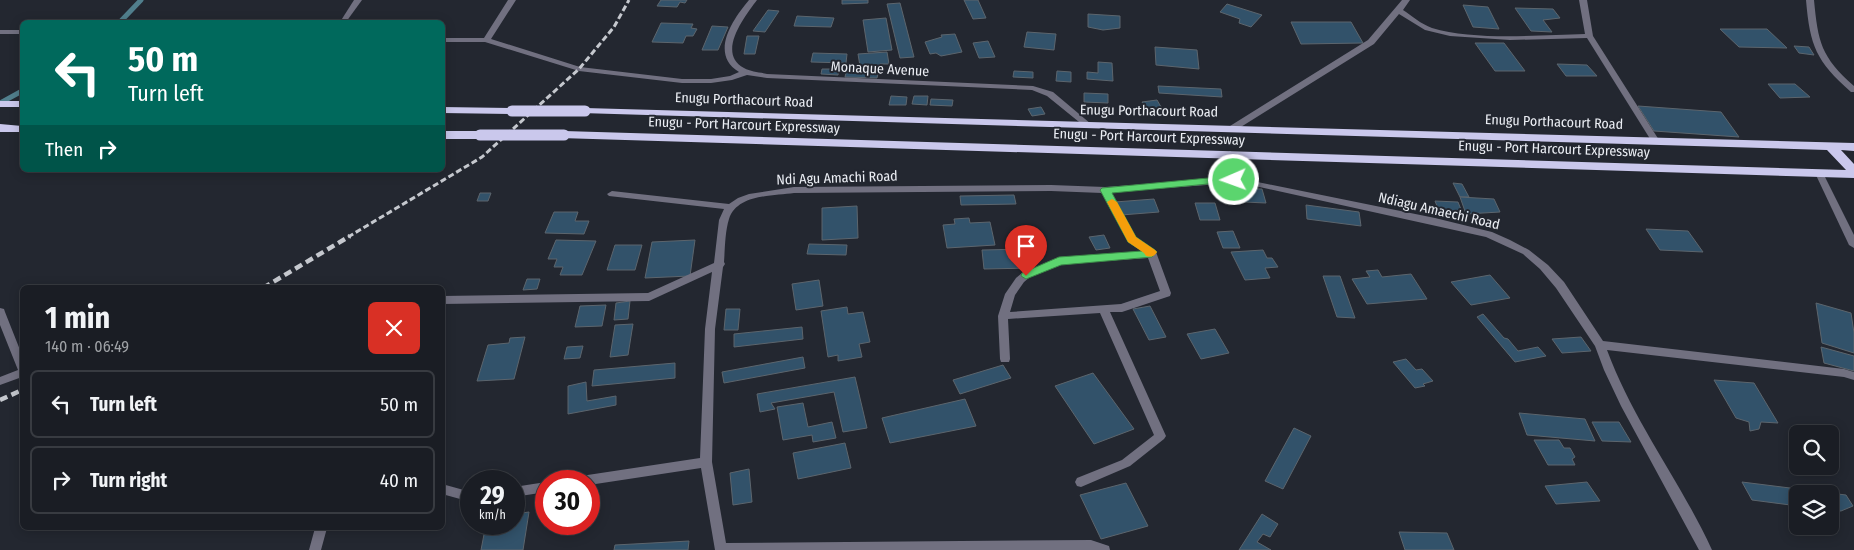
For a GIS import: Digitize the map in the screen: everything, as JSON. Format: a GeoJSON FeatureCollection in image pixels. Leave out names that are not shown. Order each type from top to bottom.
{"type":"FeatureCollection","features":[{"type":"Feature","properties":{"kind":"highway"},"geometry":{"type":"LineString","coordinates":[[0,104],[20,104]]}},
{"type":"Feature","properties":{"kind":"highway","name":"Enugu Porthacourt Road"},"geometry":{"type":"LineString","coordinates":[[445,110],[585,111],[1087,124],[1854,147]]}},
{"type":"Feature","properties":{"kind":"highway"},"geometry":{"type":"LineString","coordinates":[[0,128],[20,129]]}},
{"type":"Feature","properties":{"kind":"highway","name":"Enugu - Port Harcourt Expressway"},"geometry":{"type":"LineString","coordinates":[[445,135],[564,135],[1854,173]]}},
{"type":"Feature","properties":{"kind":"highway"},"geometry":{"type":"LineString","coordinates":[[1830,146],[1854,173]]}},
{"type":"Feature","properties":{"kind":"street"},"geometry":{"type":"LineString","coordinates":[[344,20],[358,0]]}},
{"type":"Feature","properties":{"kind":"street"},"geometry":{"type":"LineString","coordinates":[[486,40],[512,0]]}},
{"type":"Feature","properties":{"kind":"street"},"geometry":{"type":"LineString","coordinates":[[746,72],[737,67],[730,56],[728,48],[733,30],[753,0]]}},
{"type":"Feature","properties":{"kind":"street"},"geometry":{"type":"LineString","coordinates":[[1233,128],[1372,42],[1406,0]]}},
{"type":"Feature","properties":{"kind":"street"},"geometry":{"type":"LineString","coordinates":[[1583,0],[1589,36],[1655,140]]}},
{"type":"Feature","properties":{"kind":"street"},"geometry":{"type":"LineString","coordinates":[[1810,0],[1814,39],[1819,52],[1831,71],[1854,90]]}},
{"type":"Feature","properties":{"kind":"street"},"geometry":{"type":"LineString","coordinates":[[1399,11],[1430,30],[1537,37],[1589,36]]}},
{"type":"Feature","properties":{"kind":"street"},"geometry":{"type":"LineString","coordinates":[[0,32],[20,32]]}},
{"type":"Feature","properties":{"kind":"street"},"geometry":{"type":"LineString","coordinates":[[445,40],[486,40],[579,69],[682,81],[711,81],[732,78],[746,72]]}},
{"type":"Feature","properties":{"kind":"street","name":"Monaque Avenue"},"geometry":{"type":"LineString","coordinates":[[746,72],[767,76],[1033,88],[1050,94],[1087,124]]}},
{"type":"Feature","properties":{"kind":"street"},"geometry":{"type":"LineString","coordinates":[[1230,154],[1234,180]]}},
{"type":"Feature","properties":{"kind":"street"},"geometry":{"type":"LineString","coordinates":[[1819,173],[1854,245]]}},
{"type":"Feature","properties":{"kind":"street","name":"Ndi Agu Amachi Road"},"geometry":{"type":"LineString","coordinates":[[730,207],[740,201],[756,196],[794,190],[1051,188],[1105,190],[1234,180]]}},
{"type":"Feature","properties":{"kind":"street","name":"Ndiagu Amaechi Road"},"geometry":{"type":"LineString","coordinates":[[1234,180],[1435,221],[1489,234],[1526,252],[1544,267],[1560,285],[1600,345],[1609,370],[1627,406],[1706,550]]}},
{"type":"Feature","properties":{"kind":"street"},"geometry":{"type":"LineString","coordinates":[[1003,316],[1122,308],[1166,293],[1151,252],[1132,239],[1105,190]]}},
{"type":"Feature","properties":{"kind":"street"},"geometry":{"type":"LineString","coordinates":[[612,194],[730,207],[724,220],[720,264],[710,329],[706,462],[721,550],[1091,546],[1104,550]]}},
{"type":"Feature","properties":{"kind":"street"},"geometry":{"type":"LineString","coordinates":[[1005,359],[1003,316],[1010,294],[1020,280],[1055,262],[1148,255],[1151,252]]}},
{"type":"Feature","properties":{"kind":"street"},"geometry":{"type":"LineString","coordinates":[[445,300],[649,297],[720,264]]}},
{"type":"Feature","properties":{"kind":"street"},"geometry":{"type":"LineString","coordinates":[[1081,482],[1126,463],[1160,436],[1104,310]]}},
{"type":"Feature","properties":{"kind":"street"},"geometry":{"type":"LineString","coordinates":[[0,312],[20,363]]}},
{"type":"Feature","properties":{"kind":"street"},"geometry":{"type":"LineString","coordinates":[[1600,345],[1844,373],[1854,376]]}},
{"type":"Feature","properties":{"kind":"street"},"geometry":{"type":"LineString","coordinates":[[0,381],[20,374]]}},
{"type":"Feature","properties":{"kind":"street"},"geometry":{"type":"LineString","coordinates":[[600,478],[706,462]]}},
{"type":"Feature","properties":{"kind":"street"},"geometry":{"type":"LineString","coordinates":[[445,490],[460,494]]}},
{"type":"Feature","properties":{"kind":"street"},"geometry":{"type":"LineString","coordinates":[[315,550],[320,530]]}},
{"type":"Feature","properties":{"kind":"building"},"geometry":{"type":"Polygon","coordinates":[[[661,0],[687,0],[685,3],[680,2],[677,7],[657,6],[661,0]]]}},
{"type":"Feature","properties":{"kind":"building"},"geometry":{"type":"Polygon","coordinates":[[[842,0],[868,0],[868,3],[842,4],[842,0]]]}},
{"type":"Feature","properties":{"kind":"building"},"geometry":{"type":"Polygon","coordinates":[[[964,0],[978,0],[986,18],[973,19],[964,0]]]}},
{"type":"Feature","properties":{"kind":"building"},"geometry":{"type":"Polygon","coordinates":[[[900,3],[914,57],[900,58],[887,4],[900,3]]]}},
{"type":"Feature","properties":{"kind":"building"},"geometry":{"type":"Polygon","coordinates":[[[1227,4],[1262,15],[1251,27],[1239,23],[1240,19],[1220,12],[1227,4]]]}},
{"type":"Feature","properties":{"kind":"building"},"geometry":{"type":"Polygon","coordinates":[[[1463,5],[1488,7],[1499,29],[1473,27],[1463,5]]]}},
{"type":"Feature","properties":{"kind":"building"},"geometry":{"type":"Polygon","coordinates":[[[1515,8],[1553,9],[1560,18],[1543,20],[1552,32],[1531,31],[1515,8]]]}},
{"type":"Feature","properties":{"kind":"building"},"geometry":{"type":"Polygon","coordinates":[[[768,10],[779,11],[765,32],[753,31],[768,10]]]}},
{"type":"Feature","properties":{"kind":"building"},"geometry":{"type":"Polygon","coordinates":[[[1088,14],[1120,16],[1120,28],[1103,30],[1088,27],[1088,14]]]}},
{"type":"Feature","properties":{"kind":"building"},"geometry":{"type":"Polygon","coordinates":[[[797,16],[834,18],[831,27],[794,26],[797,16]]]}},
{"type":"Feature","properties":{"kind":"building"},"geometry":{"type":"Polygon","coordinates":[[[886,18],[892,50],[868,52],[863,20],[886,18]]]}},
{"type":"Feature","properties":{"kind":"building"},"geometry":{"type":"Polygon","coordinates":[[[1291,22],[1351,22],[1363,43],[1301,44],[1291,22]]]}},
{"type":"Feature","properties":{"kind":"building"},"geometry":{"type":"Polygon","coordinates":[[[661,23],[693,24],[691,28],[697,29],[693,36],[686,36],[683,43],[652,42],[661,23]]]}},
{"type":"Feature","properties":{"kind":"building"},"geometry":{"type":"Polygon","coordinates":[[[712,26],[728,27],[718,50],[702,50],[712,26]]]}},
{"type":"Feature","properties":{"kind":"building"},"geometry":{"type":"Polygon","coordinates":[[[1720,29],[1767,29],[1787,48],[1739,47],[1720,29]]]}},
{"type":"Feature","properties":{"kind":"building"},"geometry":{"type":"Polygon","coordinates":[[[1027,32],[1056,34],[1054,50],[1024,47],[1027,32]]]}},
{"type":"Feature","properties":{"kind":"building"},"geometry":{"type":"Polygon","coordinates":[[[955,34],[962,52],[941,56],[936,53],[930,54],[925,42],[942,37],[941,35],[955,34]]]}},
{"type":"Feature","properties":{"kind":"building"},"geometry":{"type":"Polygon","coordinates":[[[747,36],[759,36],[755,54],[744,54],[747,36]]]}},
{"type":"Feature","properties":{"kind":"building"},"geometry":{"type":"Polygon","coordinates":[[[988,41],[995,57],[979,58],[973,43],[988,41]]]}},
{"type":"Feature","properties":{"kind":"building"},"geometry":{"type":"Polygon","coordinates":[[[1475,43],[1504,43],[1525,71],[1495,71],[1475,43]]]}},
{"type":"Feature","properties":{"kind":"building"},"geometry":{"type":"Polygon","coordinates":[[[1794,46],[1809,47],[1814,55],[1799,53],[1794,46]]]}},
{"type":"Feature","properties":{"kind":"building"},"geometry":{"type":"Polygon","coordinates":[[[1155,47],[1197,50],[1199,69],[1156,65],[1155,47]]]}},
{"type":"Feature","properties":{"kind":"building"},"geometry":{"type":"Polygon","coordinates":[[[887,52],[889,64],[880,64],[880,67],[860,66],[858,54],[887,52]]]}},
{"type":"Feature","properties":{"kind":"building"},"geometry":{"type":"Polygon","coordinates":[[[813,53],[847,54],[846,63],[811,62],[813,53]]]}},
{"type":"Feature","properties":{"kind":"building"},"geometry":{"type":"Polygon","coordinates":[[[1098,62],[1112,63],[1113,81],[1087,79],[1087,72],[1098,73],[1098,62]]]}},
{"type":"Feature","properties":{"kind":"building"},"geometry":{"type":"Polygon","coordinates":[[[1557,64],[1587,65],[1597,76],[1566,76],[1557,64]]]}},
{"type":"Feature","properties":{"kind":"building"},"geometry":{"type":"Polygon","coordinates":[[[822,69],[839,69],[838,75],[821,74],[822,69]]]}},
{"type":"Feature","properties":{"kind":"building"},"geometry":{"type":"Polygon","coordinates":[[[847,69],[879,70],[877,78],[845,77],[847,69]]]}},
{"type":"Feature","properties":{"kind":"building"},"geometry":{"type":"Polygon","coordinates":[[[1014,71],[1033,72],[1033,78],[1013,77],[1014,71]]]}},
{"type":"Feature","properties":{"kind":"building"},"geometry":{"type":"Polygon","coordinates":[[[1057,71],[1071,72],[1071,82],[1056,81],[1057,71]]]}},
{"type":"Feature","properties":{"kind":"building"},"geometry":{"type":"Polygon","coordinates":[[[1768,84],[1795,84],[1810,97],[1780,98],[1768,84]]]}},
{"type":"Feature","properties":{"kind":"building"},"geometry":{"type":"Polygon","coordinates":[[[1158,86],[1221,89],[1222,97],[1159,93],[1158,86]]]}},
{"type":"Feature","properties":{"kind":"building"},"geometry":{"type":"Polygon","coordinates":[[[1084,93],[1108,94],[1108,103],[1084,102],[1084,93]]]}},
{"type":"Feature","properties":{"kind":"building"},"geometry":{"type":"Polygon","coordinates":[[[891,96],[907,97],[906,105],[889,105],[891,96]]]}},
{"type":"Feature","properties":{"kind":"building"},"geometry":{"type":"Polygon","coordinates":[[[914,96],[928,96],[927,105],[912,104],[914,96]]]}},
{"type":"Feature","properties":{"kind":"building"},"geometry":{"type":"Polygon","coordinates":[[[931,99],[953,100],[952,106],[930,105],[931,99]]]}},
{"type":"Feature","properties":{"kind":"building"},"geometry":{"type":"Polygon","coordinates":[[[1157,100],[1164,112],[1149,114],[1142,102],[1157,100]]]}},
{"type":"Feature","properties":{"kind":"building"},"geometry":{"type":"Polygon","coordinates":[[[1638,106],[1721,112],[1739,137],[1654,131],[1638,106]]]}},
{"type":"Feature","properties":{"kind":"building"},"geometry":{"type":"Polygon","coordinates":[[[1041,107],[1045,114],[1032,116],[1028,109],[1041,107]]]}},
{"type":"Feature","properties":{"kind":"building"},"geometry":{"type":"Polygon","coordinates":[[[1453,183],[1462,184],[1469,197],[1460,197],[1453,183]]]}},
{"type":"Feature","properties":{"kind":"building"},"geometry":{"type":"Polygon","coordinates":[[[1218,188],[1262,189],[1266,203],[1221,201],[1218,188]]]}},
{"type":"Feature","properties":{"kind":"building"},"geometry":{"type":"Polygon","coordinates":[[[480,193],[491,193],[488,201],[477,201],[480,193]]]}},
{"type":"Feature","properties":{"kind":"building"},"geometry":{"type":"Polygon","coordinates":[[[1014,195],[1016,204],[961,205],[960,196],[1014,195]]]}},
{"type":"Feature","properties":{"kind":"building"},"geometry":{"type":"Polygon","coordinates":[[[1460,197],[1494,199],[1500,212],[1466,214],[1460,197]]]}},
{"type":"Feature","properties":{"kind":"building"},"geometry":{"type":"Polygon","coordinates":[[[1154,199],[1159,212],[1121,215],[1115,202],[1154,199]]]}},
{"type":"Feature","properties":{"kind":"building"},"geometry":{"type":"Polygon","coordinates":[[[1435,201],[1458,202],[1462,212],[1439,211],[1435,201]]]}},
{"type":"Feature","properties":{"kind":"building"},"geometry":{"type":"Polygon","coordinates":[[[1195,203],[1215,203],[1220,220],[1200,220],[1195,203]]]}},
{"type":"Feature","properties":{"kind":"building"},"geometry":{"type":"Polygon","coordinates":[[[1306,205],[1359,212],[1361,226],[1307,219],[1306,205]]]}},
{"type":"Feature","properties":{"kind":"building"},"geometry":{"type":"Polygon","coordinates":[[[857,206],[858,238],[822,240],[822,208],[857,206]]]}},
{"type":"Feature","properties":{"kind":"building"},"geometry":{"type":"Polygon","coordinates":[[[554,212],[578,212],[575,221],[589,221],[584,234],[545,233],[554,212]]]}},
{"type":"Feature","properties":{"kind":"building"},"geometry":{"type":"Polygon","coordinates":[[[969,218],[970,223],[990,222],[995,245],[947,248],[943,225],[955,224],[954,219],[969,218]]]}},
{"type":"Feature","properties":{"kind":"building"},"geometry":{"type":"Polygon","coordinates":[[[1646,229],[1688,231],[1703,252],[1660,250],[1646,229]]]}},
{"type":"Feature","properties":{"kind":"building"},"geometry":{"type":"Polygon","coordinates":[[[1233,231],[1240,248],[1223,248],[1217,232],[1233,231]]]}},
{"type":"Feature","properties":{"kind":"building"},"geometry":{"type":"Polygon","coordinates":[[[1104,235],[1110,248],[1096,250],[1089,237],[1104,235]]]}},
{"type":"Feature","properties":{"kind":"building"},"geometry":{"type":"Polygon","coordinates":[[[556,240],[596,241],[582,275],[560,275],[563,267],[554,267],[557,259],[548,259],[556,240]]]}},
{"type":"Feature","properties":{"kind":"building"},"geometry":{"type":"Polygon","coordinates":[[[695,240],[690,276],[645,278],[652,242],[695,240]]]}},
{"type":"Feature","properties":{"kind":"building"},"geometry":{"type":"Polygon","coordinates":[[[809,244],[847,245],[846,255],[807,254],[809,244]]]}},
{"type":"Feature","properties":{"kind":"building"},"geometry":{"type":"Polygon","coordinates":[[[615,245],[642,245],[635,270],[607,270],[615,245]]]}},
{"type":"Feature","properties":{"kind":"building"},"geometry":{"type":"Polygon","coordinates":[[[1029,249],[1032,268],[984,269],[982,250],[1029,249]]]}},
{"type":"Feature","properties":{"kind":"building"},"geometry":{"type":"Polygon","coordinates":[[[1263,250],[1267,258],[1272,258],[1278,267],[1265,268],[1270,278],[1245,280],[1231,252],[1263,250]]]}},
{"type":"Feature","properties":{"kind":"building"},"geometry":{"type":"Polygon","coordinates":[[[1378,270],[1382,277],[1411,274],[1427,299],[1367,304],[1352,279],[1370,277],[1366,271],[1378,270]]]}},
{"type":"Feature","properties":{"kind":"building"},"geometry":{"type":"Polygon","coordinates":[[[1490,275],[1510,298],[1471,305],[1451,282],[1490,275]]]}},
{"type":"Feature","properties":{"kind":"building"},"geometry":{"type":"Polygon","coordinates":[[[1323,276],[1340,276],[1355,318],[1337,317],[1323,276]]]}},
{"type":"Feature","properties":{"kind":"building"},"geometry":{"type":"Polygon","coordinates":[[[527,279],[540,279],[537,289],[523,290],[527,279]]]}},
{"type":"Feature","properties":{"kind":"building"},"geometry":{"type":"Polygon","coordinates":[[[819,280],[823,306],[796,310],[792,284],[819,280]]]}},
{"type":"Feature","properties":{"kind":"building"},"geometry":{"type":"Polygon","coordinates":[[[630,301],[628,319],[614,320],[616,303],[630,301]]]}},
{"type":"Feature","properties":{"kind":"building"},"geometry":{"type":"Polygon","coordinates":[[[1816,303],[1851,313],[1854,353],[1822,343],[1816,303]]]}},
{"type":"Feature","properties":{"kind":"building"},"geometry":{"type":"Polygon","coordinates":[[[606,305],[602,326],[575,327],[580,306],[606,305]]]}},
{"type":"Feature","properties":{"kind":"building"},"geometry":{"type":"Polygon","coordinates":[[[1150,306],[1166,337],[1149,340],[1133,309],[1150,306]]]}},
{"type":"Feature","properties":{"kind":"building"},"geometry":{"type":"Polygon","coordinates":[[[847,307],[848,314],[863,312],[870,342],[859,344],[862,357],[838,361],[838,355],[828,357],[821,311],[847,307]]]}},
{"type":"Feature","properties":{"kind":"building"},"geometry":{"type":"Polygon","coordinates":[[[726,309],[740,309],[738,330],[724,330],[726,309]]]}},
{"type":"Feature","properties":{"kind":"building"},"geometry":{"type":"Polygon","coordinates":[[[1483,314],[1518,351],[1538,347],[1546,356],[1515,362],[1477,317],[1483,314]]]}},
{"type":"Feature","properties":{"kind":"building"},"geometry":{"type":"Polygon","coordinates":[[[633,324],[628,355],[610,357],[615,325],[633,324]]]}},
{"type":"Feature","properties":{"kind":"building"},"geometry":{"type":"Polygon","coordinates":[[[802,327],[803,339],[734,347],[734,334],[802,327]]]}},
{"type":"Feature","properties":{"kind":"building"},"geometry":{"type":"Polygon","coordinates":[[[1215,329],[1229,353],[1201,359],[1187,334],[1215,329]]]}},
{"type":"Feature","properties":{"kind":"building"},"geometry":{"type":"Polygon","coordinates":[[[525,337],[514,379],[477,381],[488,345],[509,343],[510,338],[525,337]]]}},
{"type":"Feature","properties":{"kind":"building"},"geometry":{"type":"Polygon","coordinates":[[[1581,337],[1591,351],[1562,353],[1552,339],[1581,337]]]}},
{"type":"Feature","properties":{"kind":"building"},"geometry":{"type":"Polygon","coordinates":[[[583,346],[580,358],[564,359],[567,347],[583,346]]]}},
{"type":"Feature","properties":{"kind":"building"},"geometry":{"type":"Polygon","coordinates":[[[1821,347],[1854,356],[1854,371],[1824,363],[1821,347]]]}},
{"type":"Feature","properties":{"kind":"building"},"geometry":{"type":"Polygon","coordinates":[[[803,357],[805,368],[724,383],[722,372],[803,357]]]}},
{"type":"Feature","properties":{"kind":"building"},"geometry":{"type":"Polygon","coordinates":[[[1406,359],[1416,370],[1422,369],[1433,381],[1423,384],[1425,386],[1415,388],[1393,362],[1406,359]]]}},
{"type":"Feature","properties":{"kind":"building"},"geometry":{"type":"Polygon","coordinates":[[[675,363],[675,378],[592,386],[594,370],[675,363]]]}},
{"type":"Feature","properties":{"kind":"building"},"geometry":{"type":"Polygon","coordinates":[[[1003,365],[1011,378],[960,394],[953,380],[1003,365]]]}},
{"type":"Feature","properties":{"kind":"building"},"geometry":{"type":"Polygon","coordinates":[[[1093,373],[1134,429],[1094,444],[1055,386],[1093,373]]]}},
{"type":"Feature","properties":{"kind":"building"},"geometry":{"type":"Polygon","coordinates":[[[855,377],[867,428],[843,432],[834,392],[771,403],[775,409],[760,412],[757,394],[855,377]]]}},
{"type":"Feature","properties":{"kind":"building"},"geometry":{"type":"Polygon","coordinates":[[[1714,380],[1754,383],[1778,423],[1761,422],[1759,429],[1750,431],[1749,422],[1736,418],[1714,380]]]}},
{"type":"Feature","properties":{"kind":"building"},"geometry":{"type":"Polygon","coordinates":[[[586,382],[587,401],[616,396],[616,405],[568,414],[568,386],[586,382]]]}},
{"type":"Feature","properties":{"kind":"building"},"geometry":{"type":"Polygon","coordinates":[[[965,399],[976,426],[890,443],[882,418],[965,399]]]}},
{"type":"Feature","properties":{"kind":"building"},"geometry":{"type":"Polygon","coordinates":[[[803,403],[808,427],[832,422],[836,438],[813,442],[812,435],[783,440],[777,407],[803,403]]]}},
{"type":"Feature","properties":{"kind":"building"},"geometry":{"type":"Polygon","coordinates":[[[1519,413],[1585,419],[1595,441],[1527,435],[1519,413]]]}},
{"type":"Feature","properties":{"kind":"building"},"geometry":{"type":"Polygon","coordinates":[[[1592,422],[1619,422],[1631,442],[1602,441],[1592,422]]]}},
{"type":"Feature","properties":{"kind":"building"},"geometry":{"type":"Polygon","coordinates":[[[1294,428],[1311,436],[1283,489],[1265,481],[1294,428]]]}},
{"type":"Feature","properties":{"kind":"building"},"geometry":{"type":"Polygon","coordinates":[[[1534,440],[1559,440],[1564,448],[1570,448],[1575,457],[1572,459],[1575,465],[1548,465],[1534,440]]]}},
{"type":"Feature","properties":{"kind":"building"},"geometry":{"type":"Polygon","coordinates":[[[845,443],[851,468],[798,479],[793,453],[845,443]]]}},
{"type":"Feature","properties":{"kind":"building"},"geometry":{"type":"Polygon","coordinates":[[[749,469],[752,502],[733,505],[730,473],[749,469]]]}},
{"type":"Feature","properties":{"kind":"building"},"geometry":{"type":"Polygon","coordinates":[[[1587,482],[1600,501],[1556,504],[1545,486],[1587,482]]]}},
{"type":"Feature","properties":{"kind":"building"},"geometry":{"type":"Polygon","coordinates":[[[1742,482],[1789,488],[1789,505],[1752,500],[1742,482]]]}},
{"type":"Feature","properties":{"kind":"building"},"geometry":{"type":"Polygon","coordinates":[[[1126,483],[1148,526],[1101,539],[1080,495],[1126,483]]]}},
{"type":"Feature","properties":{"kind":"building"},"geometry":{"type":"Polygon","coordinates":[[[1839,494],[1846,495],[1853,506],[1839,511],[1839,494]]]}},
{"type":"Feature","properties":{"kind":"building"},"geometry":{"type":"Polygon","coordinates":[[[529,512],[523,550],[481,550],[484,535],[525,535],[525,513],[529,512]]]}},
{"type":"Feature","properties":{"kind":"building"},"geometry":{"type":"Polygon","coordinates":[[[1262,514],[1278,524],[1270,537],[1263,534],[1257,542],[1271,550],[1239,550],[1262,514]]]}},
{"type":"Feature","properties":{"kind":"building"},"geometry":{"type":"Polygon","coordinates":[[[1399,532],[1447,533],[1454,550],[1405,550],[1399,532]]]}},
{"type":"Feature","properties":{"kind":"building"},"geometry":{"type":"Polygon","coordinates":[[[689,541],[688,550],[614,550],[615,545],[689,541]]]}},
{"type":"Feature","properties":{"kind":"waterway"},"geometry":{"type":"LineString","coordinates":[[122,20],[141,0]]}},
{"type":"Feature","properties":{"kind":"waterway"},"geometry":{"type":"LineString","coordinates":[[0,103],[20,92]]}},
{"type":"Feature","properties":{"kind":"railway"},"geometry":{"type":"LineString","coordinates":[[348,237],[482,157],[579,69],[614,27],[629,0]]}},
{"type":"Feature","properties":{"kind":"railway"},"geometry":{"type":"LineString","coordinates":[[268,285],[350,236]]}},
{"type":"Feature","properties":{"kind":"railway"},"geometry":{"type":"LineString","coordinates":[[0,400],[20,391]]}},
{"type":"Feature","properties":{"kind":"slow traffic"},"geometry":{"type":"LineString","coordinates":[[1112,202],[1132,239],[1150,253]]}},
{"type":"Feature","properties":{"kind":"route"},"geometry":{"type":"LineString","coordinates":[[1026,276],[1059,261],[1148,255],[1151,252],[1132,239],[1105,190],[1234,180]]}}]}
